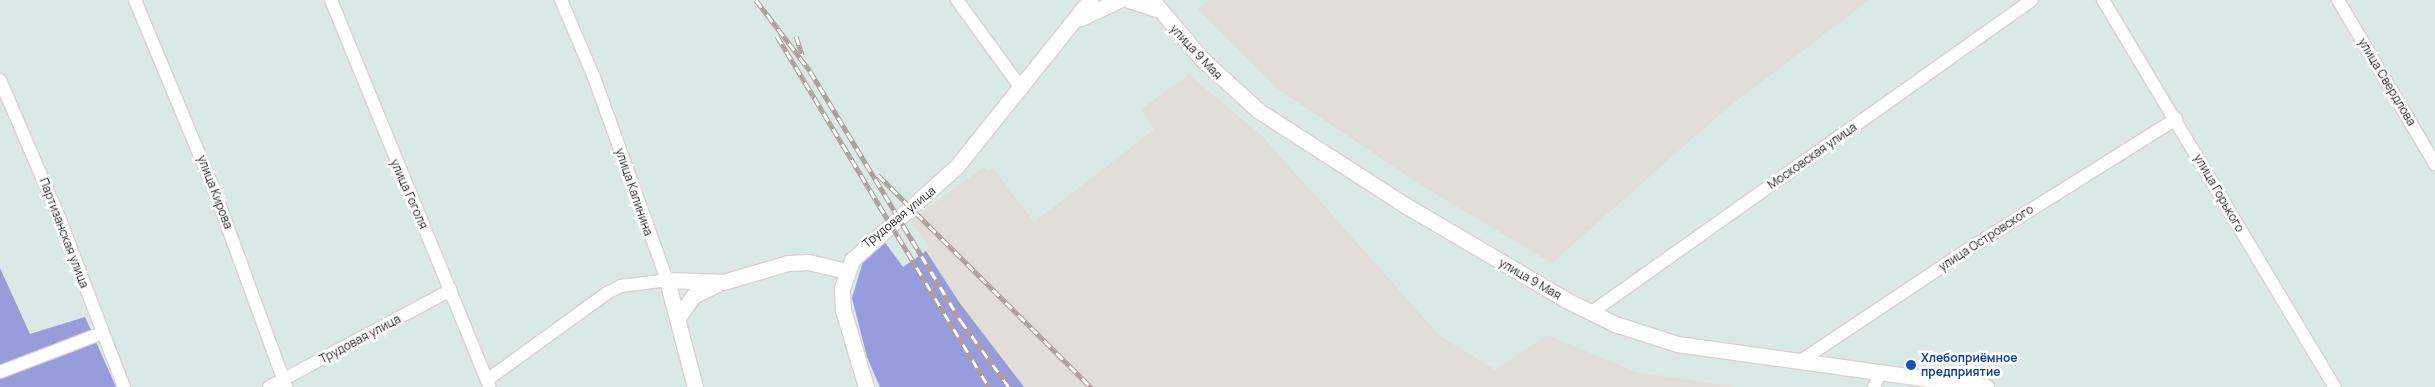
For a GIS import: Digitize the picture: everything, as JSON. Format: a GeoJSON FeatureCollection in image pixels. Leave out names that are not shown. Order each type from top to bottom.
{"type":"FeatureCollection","features":[{"type":"Feature","properties":{"kind":"street","name":"улица Кирова"},"geometry":{"type":"LineString","coordinates":[[135,0],[213,187],[284,384]]}},
{"type":"Feature","properties":{"kind":"street","name":"улица Гоголя"},"geometry":{"type":"LineString","coordinates":[[330,0],[387,145],[451,290],[488,383]]}},
{"type":"Feature","properties":{"kind":"street","name":"улица Калинина"},"geometry":{"type":"LineString","coordinates":[[561,0],[593,75],[667,280],[695,387]]}},
{"type":"Feature","properties":{"kind":"street"},"geometry":{"type":"LineString","coordinates":[[957,0],[1022,90]]}},
{"type":"Feature","properties":{"kind":"street","name":"Трудовая улица"},"geometry":{"type":"LineString","coordinates":[[847,271],[861,249],[957,166],[1022,90],[1090,0]]}},
{"type":"Feature","properties":{"kind":"street"},"geometry":{"type":"LineString","coordinates":[[1072,25],[1104,4],[1119,0]]}},
{"type":"Feature","properties":{"kind":"street"},"geometry":{"type":"LineString","coordinates":[[1130,0],[1156,5]]}},
{"type":"Feature","properties":{"kind":"street","name":"Московская улица"},"geometry":{"type":"LineString","coordinates":[[1592,312],[2032,0]]}},
{"type":"Feature","properties":{"kind":"street","name":"улица Горького"},"geometry":{"type":"LineString","coordinates":[[2103,0],[2335,387]]}},
{"type":"Feature","properties":{"kind":"street","name":"улица Свердлова"},"geometry":{"type":"LineString","coordinates":[[2338,0],[2435,164]]}},
{"type":"Feature","properties":{"kind":"street","name":"улица 9 Мая"},"geometry":{"type":"LineString","coordinates":[[1156,5],[1226,84],[1259,111],[1405,206],[1592,312],[1677,344],[1799,362],[1877,380],[1986,387]]}},
{"type":"Feature","properties":{"kind":"street","name":"Партизанская улица"},"geometry":{"type":"LineString","coordinates":[[0,80],[59,216],[124,387]]}},
{"type":"Feature","properties":{"kind":"street","name":"улица Островского"},"geometry":{"type":"LineString","coordinates":[[1799,362],[1967,250],[2176,119]]}},
{"type":"Feature","properties":{"kind":"street"},"geometry":{"type":"LineString","coordinates":[[677,318],[694,296],[723,282],[788,263],[808,262],[847,271],[842,310],[866,387]]}},
{"type":"Feature","properties":{"kind":"street"},"geometry":{"type":"LineString","coordinates":[[488,383],[607,293],[621,286],[667,280],[723,282]]}},
{"type":"Feature","properties":{"kind":"street","name":"Трудовая улица"},"geometry":{"type":"LineString","coordinates":[[269,387],[284,384],[451,290]]}},
{"type":"Feature","properties":{"kind":"street"},"geometry":{"type":"LineString","coordinates":[[0,372],[102,333]]}},
{"type":"Feature","properties":{"kind":"shaded area"},"geometry":{"type":"Polygon","coordinates":[[[1210,0],[1869,0],[1726,109],[1552,263],[1421,185],[1278,89],[1198,9],[1210,0]]]}},
{"type":"Feature","properties":{"kind":"shaded area"},"geometry":{"type":"Polygon","coordinates":[[[1189,75],[1261,135],[1440,336],[1495,370],[1547,335],[1636,372],[1735,387],[1024,387],[959,302],[926,251],[929,246],[910,221],[984,167],[988,171],[993,168],[1034,222],[1154,130],[1141,109],[1189,75]]]}},
{"type":"Feature","properties":{"kind":"shaded area"},"geometry":{"type":"Polygon","coordinates":[[[884,241],[903,267],[926,251],[959,302],[1024,387],[880,387],[867,357],[852,298],[864,258],[884,241]]]}},
{"type":"Feature","properties":{"kind":"shaded area"},"geometry":{"type":"Polygon","coordinates":[[[0,268],[30,334],[85,317],[116,387],[0,387],[0,268]]]}},
{"type":"Feature","properties":{"kind":"railway"},"geometry":{"type":"LineString","coordinates":[[756,0],[810,71],[961,321],[1009,387]]}},
{"type":"Feature","properties":{"kind":"railway"},"geometry":{"type":"LineString","coordinates":[[777,36],[989,387]]}},
{"type":"Feature","properties":{"kind":"railway"},"geometry":{"type":"LineString","coordinates":[[796,36],[802,55]]}},
{"type":"Feature","properties":{"kind":"railway"},"geometry":{"type":"LineString","coordinates":[[878,175],[1091,387]]}},
{"type":"Feature","properties":{"kind":"place","name":"Хлебоприёмное предприятие"},"geometry":{"type":"Point","coordinates":[1911,365]}}]}
